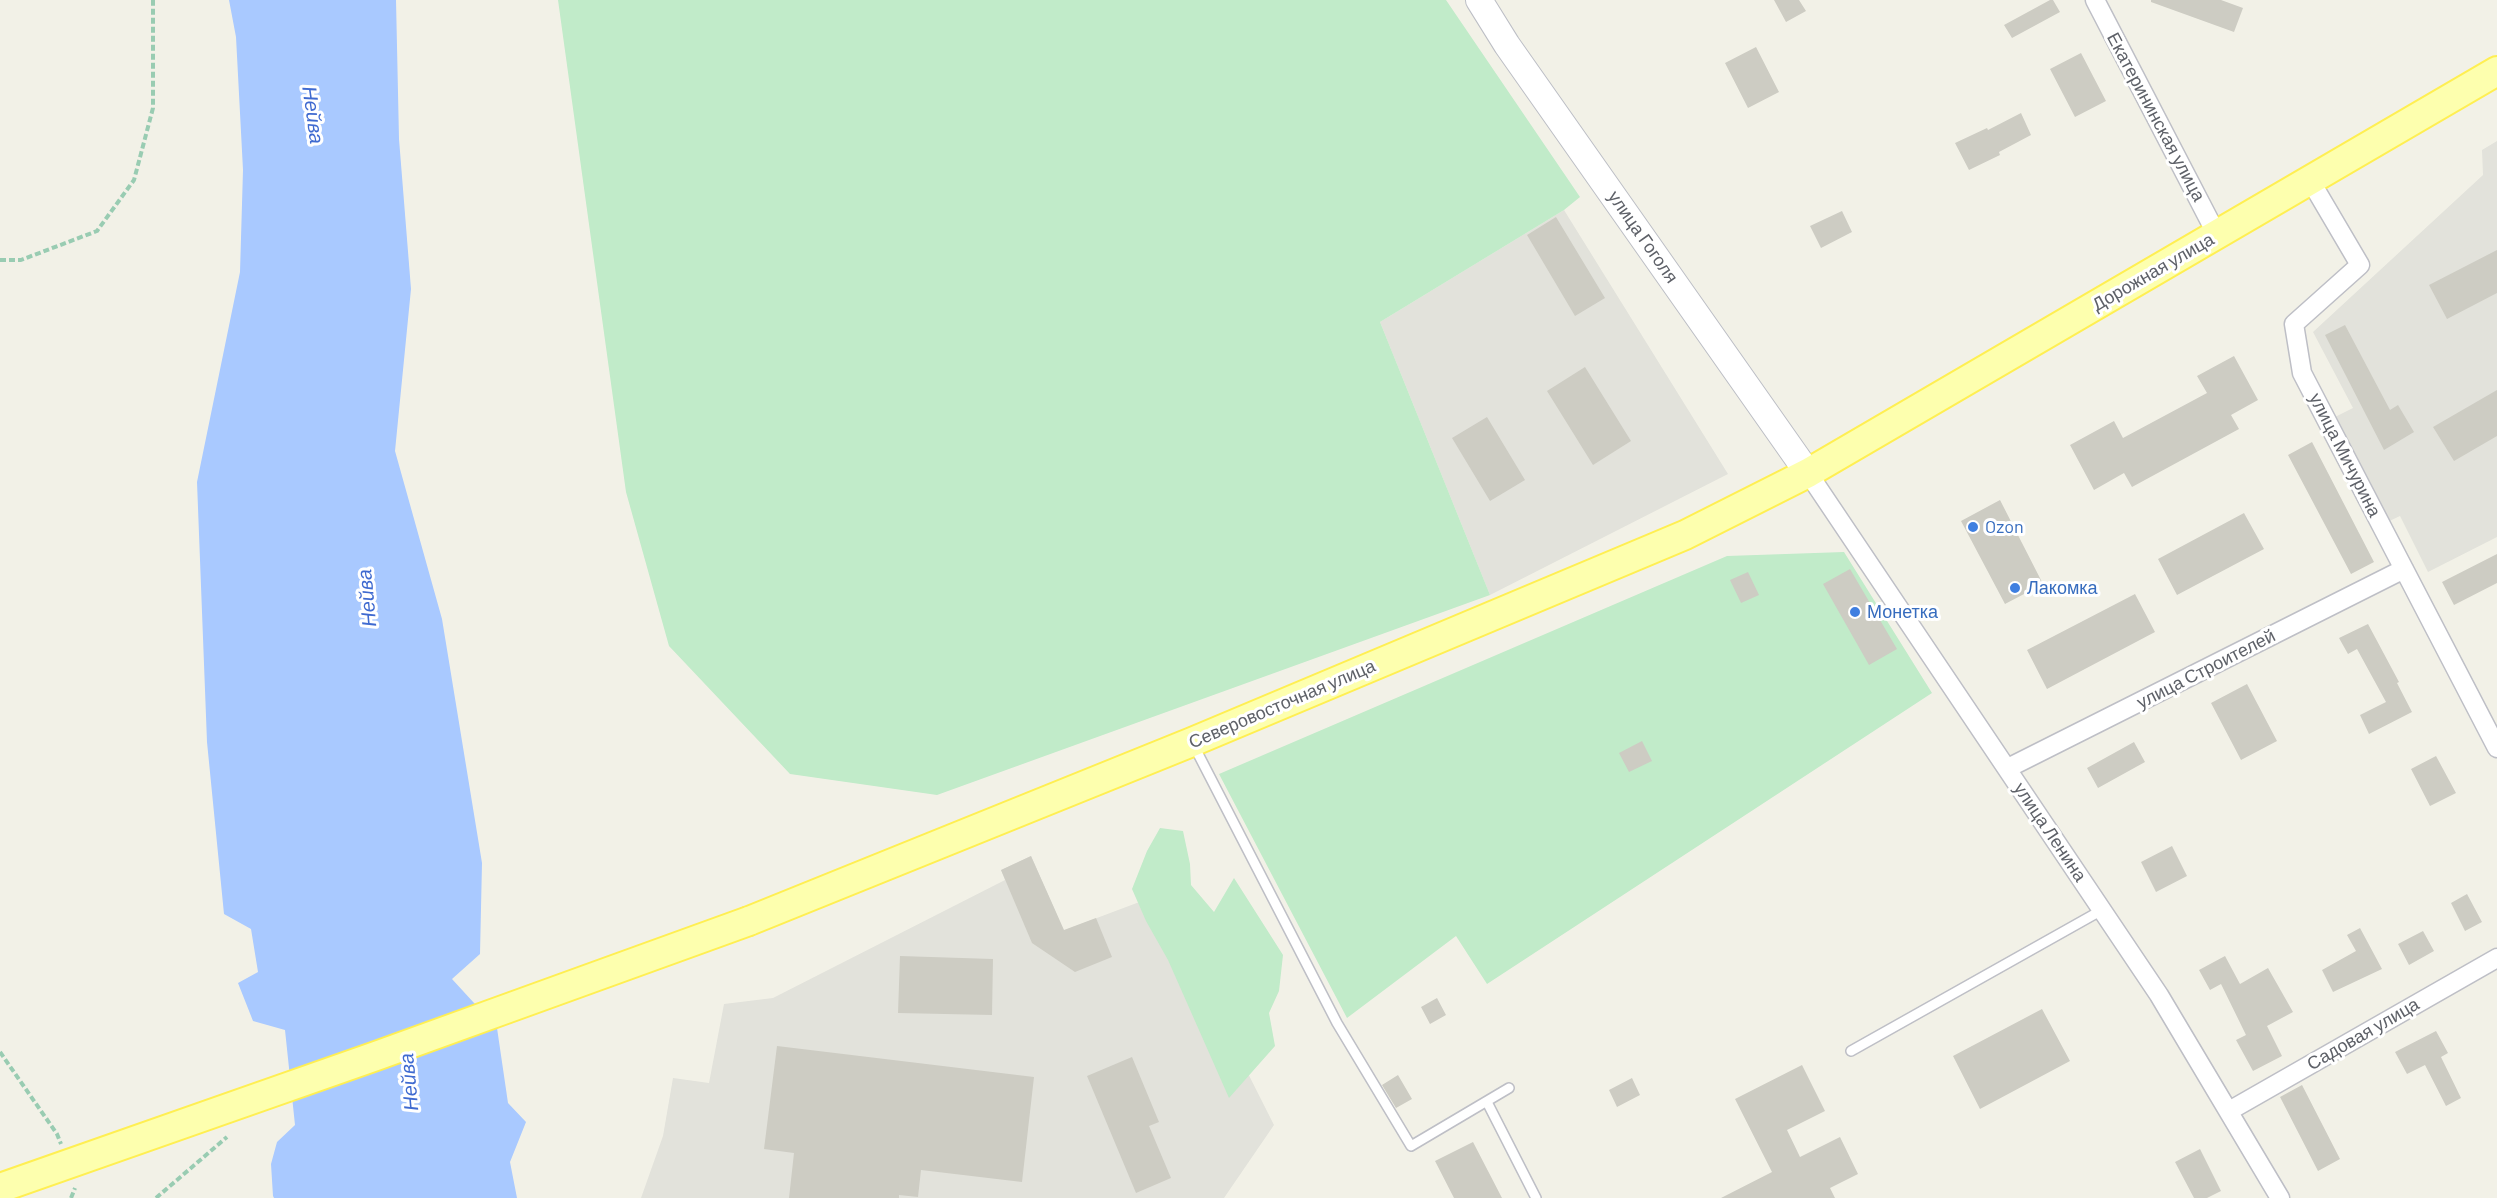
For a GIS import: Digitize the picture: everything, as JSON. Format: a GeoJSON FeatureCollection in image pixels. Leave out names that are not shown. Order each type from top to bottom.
{"type":"FeatureCollection","features":[{"type":"Feature","properties":{"kind":"main road","name":"Дорожная улица"},"geometry":{"type":"LineString","coordinates":[[1808,473],[2497,71]]}},
{"type":"Feature","properties":{"kind":"main road","name":"Северовосточная улица"},"geometry":{"type":"LineString","coordinates":[[0,1188],[376,1056],[749,921],[1192,742],[1685,535],[1808,473]]}},
{"type":"Feature","properties":{"kind":"street","name":"улица Гоголя"},"geometry":{"type":"LineString","coordinates":[[1479,0],[1507,45],[1808,473]]}},
{"type":"Feature","properties":{"kind":"street","name":"Екатерининская улица"},"geometry":{"type":"LineString","coordinates":[[2095,0],[2217,235]]}},
{"type":"Feature","properties":{"kind":"street","name":"улица Мичурина"},"geometry":{"type":"LineString","coordinates":[[2310,180],[2360,265],[2294,324],[2302,373],[2497,748]]}},
{"type":"Feature","properties":{"kind":"street","name":"улица Ленина"},"geometry":{"type":"LineString","coordinates":[[1808,473],[2008,768],[2158,995],[2280,1198]]}},
{"type":"Feature","properties":{"kind":"street","name":"улица Строителей"},"geometry":{"type":"LineString","coordinates":[[2008,768],[2404,569]]}},
{"type":"Feature","properties":{"kind":"street","name":"Садовая улица"},"geometry":{"type":"LineString","coordinates":[[2229,1111],[2497,958]]}},
{"type":"Feature","properties":{"kind":"lane"},"geometry":{"type":"LineString","coordinates":[[1192,742],[1337,1023],[1411,1146],[1509,1088]]}},
{"type":"Feature","properties":{"kind":"lane"},"geometry":{"type":"LineString","coordinates":[[1851,1051],[2102,910]]}},
{"type":"Feature","properties":{"kind":"lane"},"geometry":{"type":"LineString","coordinates":[[1486,1102],[1536,1198]]}},
{"type":"Feature","properties":{"kind":"path"},"geometry":{"type":"LineString","coordinates":[[0,260],[21,260],[97,231],[134,180],[153,108],[153,0]]}},
{"type":"Feature","properties":{"kind":"path"},"geometry":{"type":"LineString","coordinates":[[0,1052],[57,1134],[64,1154]]}},
{"type":"Feature","properties":{"kind":"path"},"geometry":{"type":"LineString","coordinates":[[156,1198],[227,1137]]}},
{"type":"Feature","properties":{"kind":"path"},"geometry":{"type":"LineString","coordinates":[[71,1198],[76,1185]]}},
{"type":"Feature","properties":{"kind":"shaded area"},"geometry":{"type":"Polygon","coordinates":[[[2497,141],[2497,537],[2428,572],[2400,516],[2385,523],[2331,419],[2353,408],[2313,332],[2483,175],[2482,150],[2497,141]]]}},
{"type":"Feature","properties":{"kind":"shaded area"},"geometry":{"type":"Polygon","coordinates":[[[1564,210],[1728,474],[1490,595],[1380,322],[1564,210]]]}},
{"type":"Feature","properties":{"kind":"shaded area"},"geometry":{"type":"Polygon","coordinates":[[[1031,856],[1057,915],[1049,936],[1158,895],[1274,1125],[1224,1198],[641,1198],[663,1136],[673,1078],[709,1083],[724,1004],[773,998],[1005,880],[1001,870],[1031,856]]]}},
{"type":"Feature","properties":{"kind":"green space"},"geometry":{"type":"Polygon","coordinates":[[[558,0],[1446,0],[1580,197],[1564,210],[1380,322],[1490,595],[937,795],[790,774],[669,646],[626,492],[558,0]]]}},
{"type":"Feature","properties":{"kind":"green space"},"geometry":{"type":"Polygon","coordinates":[[[1844,552],[1932,693],[1487,984],[1456,936],[1347,1018],[1219,774],[1727,556],[1844,552]]]}},
{"type":"Feature","properties":{"kind":"green space"},"geometry":{"type":"Polygon","coordinates":[[[1160,828],[1183,831],[1190,864],[1191,885],[1214,912],[1234,878],[1283,955],[1279,991],[1269,1013],[1275,1046],[1229,1098],[1168,960],[1146,921],[1132,889],[1147,851],[1160,828]]]}},
{"type":"Feature","properties":{"kind":"water","name":"Нейва"},"geometry":{"type":"Polygon","coordinates":[[[229,0],[396,0],[399,139],[411,289],[395,451],[442,619],[482,863],[480,954],[452,979],[497,1028],[508,1103],[526,1122],[510,1162],[517,1198],[274,1198],[273,1196],[271,1164],[277,1142],[295,1125],[285,1030],[253,1021],[238,983],[258,972],[251,929],[224,914],[207,742],[197,482],[240,272],[243,170],[236,37],[229,0]]]}},
{"type":"Feature","properties":{"kind":"building"},"geometry":{"type":"Polygon","coordinates":[[[1774,0],[1799,0],[1806,11],[1786,22],[1774,0]]]}},
{"type":"Feature","properties":{"kind":"building"},"geometry":{"type":"Polygon","coordinates":[[[2053,0],[2060,12],[2012,38],[2004,25],[2053,0]]]}},
{"type":"Feature","properties":{"kind":"building"},"geometry":{"type":"Polygon","coordinates":[[[2151,0],[2221,0],[2243,8],[2234,32],[2151,2],[2151,0]]]}},
{"type":"Feature","properties":{"kind":"building"},"geometry":{"type":"Polygon","coordinates":[[[1756,47],[1779,92],[1748,108],[1725,63],[1756,47]]]}},
{"type":"Feature","properties":{"kind":"building"},"geometry":{"type":"Polygon","coordinates":[[[2081,53],[2106,101],[2075,117],[2050,69],[2081,53]]]}},
{"type":"Feature","properties":{"kind":"building"},"geometry":{"type":"Polygon","coordinates":[[[2021,113],[2031,135],[1999,152],[2000,155],[1969,170],[1955,143],[1987,128],[1988,130],[2021,113]]]}},
{"type":"Feature","properties":{"kind":"building"},"geometry":{"type":"Polygon","coordinates":[[[1842,211],[1852,232],[1821,248],[1810,226],[1842,211]]]}},
{"type":"Feature","properties":{"kind":"building"},"geometry":{"type":"Polygon","coordinates":[[[1556,217],[1605,298],[1575,316],[1527,235],[1556,217]]]}},
{"type":"Feature","properties":{"kind":"building"},"geometry":{"type":"Polygon","coordinates":[[[2497,250],[2497,293],[2447,319],[2429,285],[2497,250]]]}},
{"type":"Feature","properties":{"kind":"building"},"geometry":{"type":"Polygon","coordinates":[[[2345,325],[2390,410],[2398,405],[2414,432],[2384,450],[2325,335],[2345,325]]]}},
{"type":"Feature","properties":{"kind":"building"},"geometry":{"type":"Polygon","coordinates":[[[2234,356],[2258,400],[2231,415],[2239,429],[2132,487],[2124,473],[2094,490],[2070,445],[2114,421],[2123,438],[2207,393],[2197,376],[2234,356]]]}},
{"type":"Feature","properties":{"kind":"building"},"geometry":{"type":"Polygon","coordinates":[[[1585,367],[1631,441],[1593,465],[1547,391],[1585,367]]]}},
{"type":"Feature","properties":{"kind":"building"},"geometry":{"type":"Polygon","coordinates":[[[2497,390],[2497,436],[2454,461],[2433,427],[2497,390]]]}},
{"type":"Feature","properties":{"kind":"building"},"geometry":{"type":"Polygon","coordinates":[[[1487,417],[1525,480],[1490,501],[1452,438],[1487,417]]]}},
{"type":"Feature","properties":{"kind":"building"},"geometry":{"type":"Polygon","coordinates":[[[2312,442],[2374,562],[2351,574],[2288,455],[2312,442]]]}},
{"type":"Feature","properties":{"kind":"building"},"geometry":{"type":"Polygon","coordinates":[[[2000,500],[2043,584],[2005,604],[1961,521],[2000,500]]]}},
{"type":"Feature","properties":{"kind":"building"},"geometry":{"type":"Polygon","coordinates":[[[2244,513],[2264,549],[2177,595],[2158,559],[2244,513]]]}},
{"type":"Feature","properties":{"kind":"building"},"geometry":{"type":"Polygon","coordinates":[[[2497,554],[2497,583],[2454,605],[2442,582],[2497,554]]]}},
{"type":"Feature","properties":{"kind":"building"},"geometry":{"type":"Polygon","coordinates":[[[1850,569],[1897,649],[1869,665],[1823,584],[1850,569]]]}},
{"type":"Feature","properties":{"kind":"building"},"geometry":{"type":"Polygon","coordinates":[[[1748,572],[1759,595],[1741,603],[1730,580],[1748,572]]]}},
{"type":"Feature","properties":{"kind":"building"},"geometry":{"type":"Polygon","coordinates":[[[2135,594],[2155,632],[2047,689],[2027,650],[2135,594]]]}},
{"type":"Feature","properties":{"kind":"building"},"geometry":{"type":"Polygon","coordinates":[[[2368,624],[2412,712],[2369,734],[2360,715],[2386,702],[2357,649],[2348,654],[2339,638],[2368,624]]]}},
{"type":"Feature","properties":{"kind":"building"},"geometry":{"type":"Polygon","coordinates":[[[2247,684],[2277,741],[2241,760],[2211,703],[2247,684]]]}},
{"type":"Feature","properties":{"kind":"building"},"geometry":{"type":"Polygon","coordinates":[[[1642,741],[1652,761],[1629,772],[1619,753],[1642,741]]]}},
{"type":"Feature","properties":{"kind":"building"},"geometry":{"type":"Polygon","coordinates":[[[2134,742],[2145,762],[2098,788],[2087,768],[2134,742]]]}},
{"type":"Feature","properties":{"kind":"building"},"geometry":{"type":"Polygon","coordinates":[[[2436,756],[2456,793],[2430,806],[2411,769],[2436,756]]]}},
{"type":"Feature","properties":{"kind":"building"},"geometry":{"type":"Polygon","coordinates":[[[2172,846],[2187,876],[2156,892],[2141,862],[2172,846]]]}},
{"type":"Feature","properties":{"kind":"building"},"geometry":{"type":"Polygon","coordinates":[[[1031,856],[1064,930],[1096,918],[1112,957],[1075,972],[1032,943],[1001,870],[1031,856]]]}},
{"type":"Feature","properties":{"kind":"building"},"geometry":{"type":"Polygon","coordinates":[[[2467,894],[2482,922],[2465,931],[2451,903],[2467,894]]]}},
{"type":"Feature","properties":{"kind":"building"},"geometry":{"type":"Polygon","coordinates":[[[2360,928],[2382,969],[2333,992],[2322,970],[2356,951],[2347,935],[2360,928]]]}},
{"type":"Feature","properties":{"kind":"building"},"geometry":{"type":"Polygon","coordinates":[[[2423,931],[2434,951],[2409,965],[2398,944],[2423,931]]]}},
{"type":"Feature","properties":{"kind":"building"},"geometry":{"type":"Polygon","coordinates":[[[900,956],[993,959],[992,1015],[898,1013],[900,956]]]}},
{"type":"Feature","properties":{"kind":"building"},"geometry":{"type":"Polygon","coordinates":[[[2225,956],[2240,984],[2268,968],[2293,1012],[2267,1026],[2282,1056],[2253,1071],[2236,1040],[2246,1035],[2221,984],[2210,990],[2199,970],[2225,956]]]}},
{"type":"Feature","properties":{"kind":"building"},"geometry":{"type":"Polygon","coordinates":[[[1437,998],[1446,1015],[1430,1024],[1421,1007],[1437,998]]]}},
{"type":"Feature","properties":{"kind":"building"},"geometry":{"type":"Polygon","coordinates":[[[2042,1009],[2070,1061],[1980,1109],[1953,1056],[2042,1009]]]}},
{"type":"Feature","properties":{"kind":"building"},"geometry":{"type":"Polygon","coordinates":[[[2436,1031],[2448,1053],[2441,1057],[2461,1098],[2446,1106],[2425,1065],[2407,1074],[2395,1052],[2436,1031]]]}},
{"type":"Feature","properties":{"kind":"building"},"geometry":{"type":"Polygon","coordinates":[[[777,1046],[1034,1077],[1022,1182],[921,1170],[918,1197],[899,1195],[899,1198],[789,1198],[794,1153],[764,1149],[777,1046]]]}},
{"type":"Feature","properties":{"kind":"building"},"geometry":{"type":"Polygon","coordinates":[[[1132,1057],[1159,1122],[1149,1126],[1171,1178],[1136,1193],[1087,1076],[1132,1057]]]}},
{"type":"Feature","properties":{"kind":"building"},"geometry":{"type":"Polygon","coordinates":[[[1802,1065],[1825,1111],[1787,1130],[1800,1157],[1840,1137],[1858,1174],[1830,1188],[1835,1198],[1721,1198],[1772,1172],[1735,1099],[1802,1065]]]}},
{"type":"Feature","properties":{"kind":"building"},"geometry":{"type":"Polygon","coordinates":[[[1398,1075],[1412,1099],[1396,1108],[1382,1085],[1398,1075]]]}},
{"type":"Feature","properties":{"kind":"building"},"geometry":{"type":"Polygon","coordinates":[[[1632,1078],[1640,1095],[1617,1107],[1609,1090],[1632,1078]]]}},
{"type":"Feature","properties":{"kind":"building"},"geometry":{"type":"Polygon","coordinates":[[[2302,1085],[2340,1159],[2318,1171],[2280,1097],[2302,1085]]]}},
{"type":"Feature","properties":{"kind":"building"},"geometry":{"type":"Polygon","coordinates":[[[1473,1142],[1502,1198],[1454,1198],[1435,1161],[1473,1142]]]}},
{"type":"Feature","properties":{"kind":"building"},"geometry":{"type":"Polygon","coordinates":[[[2200,1149],[2221,1191],[2207,1198],[2194,1198],[2175,1162],[2200,1149]]]}},
{"type":"Feature","properties":{"kind":"place","name":"Ozon"},"geometry":{"type":"Point","coordinates":[1973,527]}},
{"type":"Feature","properties":{"kind":"place","name":"Лакомка"},"geometry":{"type":"Point","coordinates":[2015,588]}},
{"type":"Feature","properties":{"kind":"place","name":"Монетка"},"geometry":{"type":"Point","coordinates":[1855,612]}}]}
